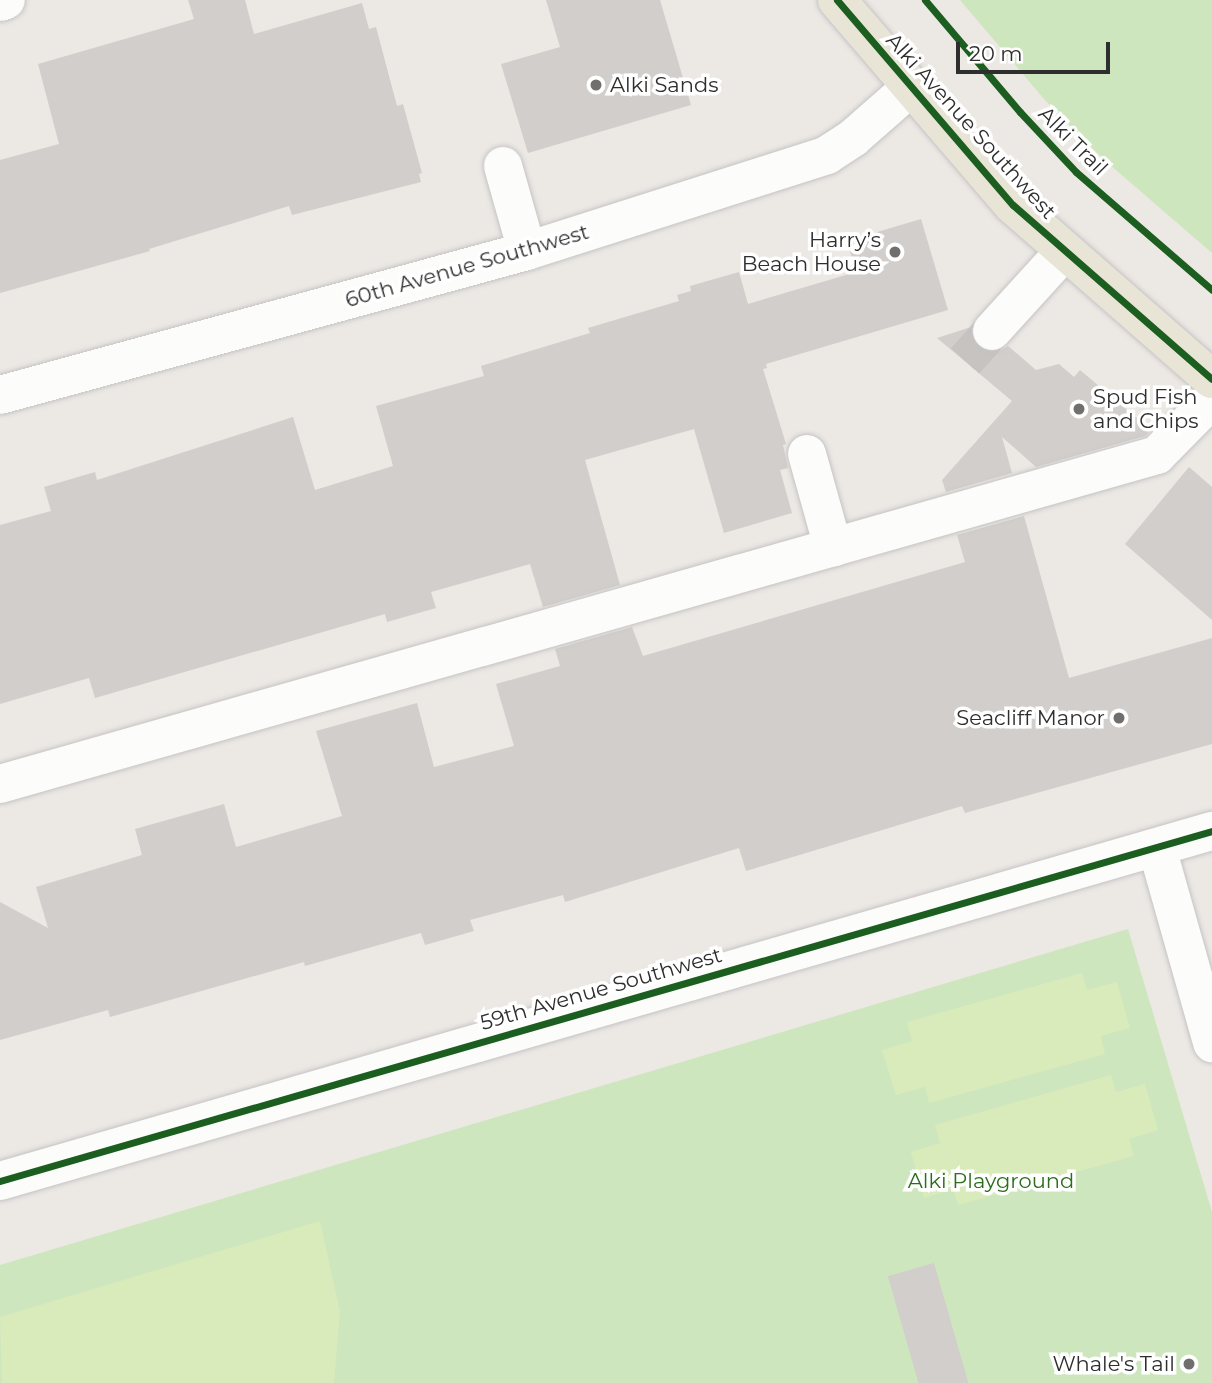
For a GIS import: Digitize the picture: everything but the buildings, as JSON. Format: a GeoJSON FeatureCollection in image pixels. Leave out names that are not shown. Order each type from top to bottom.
{"type":"FeatureCollection","features":[{"type":"Feature","properties":{"kind":"main road","name":"Alki Avenue Southwest"},"geometry":{"type":"LineString","coordinates":[[837,0],[1013,205],[1212,379]]}},
{"type":"Feature","properties":{"kind":"street"},"geometry":{"type":"LineString","coordinates":[[0,2],[6,0]]}},
{"type":"Feature","properties":{"kind":"street","name":"60th Avenue Southwest"},"geometry":{"type":"LineString","coordinates":[[0,395],[527,251],[827,155],[853,138],[911,87]]}},
{"type":"Feature","properties":{"kind":"street"},"geometry":{"type":"LineString","coordinates":[[503,166],[527,251]]}},
{"type":"Feature","properties":{"kind":"street"},"geometry":{"type":"LineString","coordinates":[[992,331],[1064,252]]}},
{"type":"Feature","properties":{"kind":"street"},"geometry":{"type":"LineString","coordinates":[[0,784],[684,573],[833,547],[1157,455],[1212,399]]}},
{"type":"Feature","properties":{"kind":"street"},"geometry":{"type":"LineString","coordinates":[[807,454],[833,547]]}},
{"type":"Feature","properties":{"kind":"street","name":"59th Avenue Southwest"},"geometry":{"type":"LineString","coordinates":[[0,1181],[1212,831]]}},
{"type":"Feature","properties":{"kind":"street"},"geometry":{"type":"LineString","coordinates":[[1157,848],[1212,1043]]}},
{"type":"Feature","properties":{"kind":"green space"},"geometry":{"type":"Polygon","coordinates":[[[960,0],[1212,0],[1212,253],[1102,158],[1044,99],[960,0]]]}},
{"type":"Feature","properties":{"kind":"green space","name":"Alki Playground"},"geometry":{"type":"Polygon","coordinates":[[[1128,929],[1212,1212],[1212,1383],[0,1383],[0,1265],[1128,929]]]}},
{"type":"Feature","properties":{"kind":"green space"},"geometry":{"type":"Polygon","coordinates":[[[1082,973],[1087,990],[1117,982],[1130,1028],[1101,1036],[1105,1054],[929,1103],[925,1087],[896,1095],[882,1050],[912,1041],[907,1022],[1082,973]]]}},
{"type":"Feature","properties":{"kind":"green space"},"geometry":{"type":"Polygon","coordinates":[[[1111,1075],[1116,1092],[1145,1084],[1158,1130],[1129,1139],[1134,1156],[958,1205],[953,1189],[924,1198],[911,1152],[940,1143],[935,1125],[1111,1075]]]}},
{"type":"Feature","properties":{"kind":"green space"},"geometry":{"type":"Polygon","coordinates":[[[320,1221],[340,1312],[334,1383],[2,1383],[0,1317],[320,1221]]]}},
{"type":"Feature","properties":{"kind":"tunnel"},"geometry":{"type":"LineString","coordinates":[[965,361],[992,331]]}},
{"type":"Feature","properties":{"kind":"cycle path"},"geometry":{"type":"LineString","coordinates":[[837,0],[1013,205],[1212,379]]}},
{"type":"Feature","properties":{"kind":"cycle path","name":"Alki Trail"},"geometry":{"type":"LineString","coordinates":[[925,0],[1020,112],[1076,172],[1212,290]]}},
{"type":"Feature","properties":{"kind":"cycle path"},"geometry":{"type":"LineString","coordinates":[[0,1181],[1212,831]]}},
{"type":"Feature","properties":{"kind":"place","name":"Alki Sands"},"geometry":{"type":"Point","coordinates":[596,85]}},
{"type":"Feature","properties":{"kind":"place","name":"Harry’s Beach House"},"geometry":{"type":"Point","coordinates":[895,252]}},
{"type":"Feature","properties":{"kind":"place","name":"Spud Fish and Chips"},"geometry":{"type":"Point","coordinates":[1079,409]}},
{"type":"Feature","properties":{"kind":"place","name":"Seacliff Manor"},"geometry":{"type":"Point","coordinates":[1119,718]}},
{"type":"Feature","properties":{"kind":"place","name":"Whale's Tail"},"geometry":{"type":"Point","coordinates":[1189,1364]}}]}
